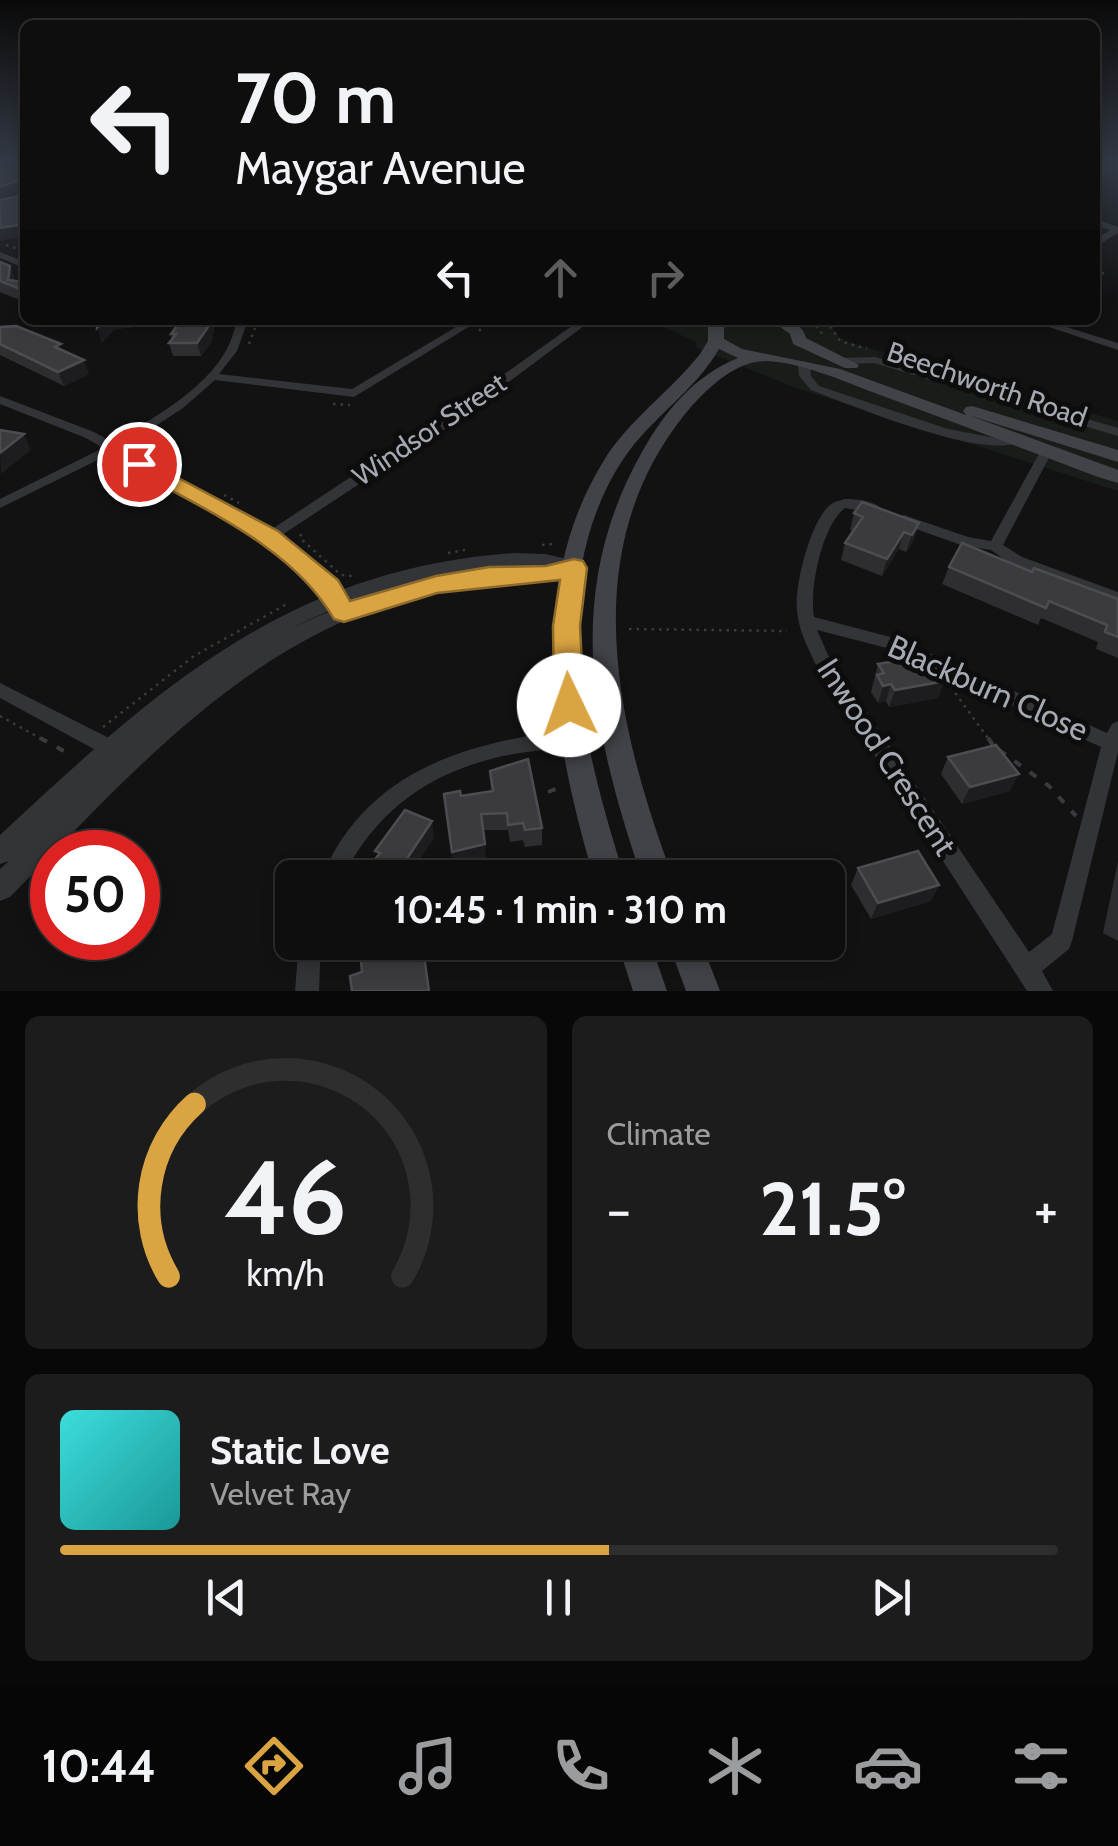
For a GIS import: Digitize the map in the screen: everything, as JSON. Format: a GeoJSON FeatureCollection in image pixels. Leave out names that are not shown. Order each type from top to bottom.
{"type":"FeatureCollection","features":[{"type":"Feature","properties":{"kind":"main road","name":"Beechworth Road"},"geometry":{"type":"LineString","coordinates":[[718,331],[737,353],[804,364],[1118,477]]}},
{"type":"Feature","properties":{"kind":"main road"},"geometry":{"type":"LineString","coordinates":[[605,860],[572,737],[566,626],[574,568],[590,507],[612,463],[644,420],[698,365],[718,331]]}},
{"type":"Feature","properties":{"kind":"main road","name":"Beechworth Road"},"geometry":{"type":"LineString","coordinates":[[799,331],[840,360],[988,416],[1118,456]]}},
{"type":"Feature","properties":{"kind":"main road"},"geometry":{"type":"LineString","coordinates":[[652,860],[607,707],[602,646],[607,565],[628,490],[669,423],[714,373],[793,348],[799,331]]}},
{"type":"Feature","properties":{"kind":"main road"},"geometry":{"type":"LineString","coordinates":[[574,568],[607,565]]}},
{"type":"Feature","properties":{"kind":"main road"},"geometry":{"type":"LineString","coordinates":[[639,960],[650,991]]}},
{"type":"Feature","properties":{"kind":"main road"},"geometry":{"type":"LineString","coordinates":[[691,960],[702,991]]}},
{"type":"Feature","properties":{"kind":"street"},"geometry":{"type":"LineString","coordinates":[[0,504],[168,413],[215,377],[234,352],[242,325]]}},
{"type":"Feature","properties":{"kind":"street"},"geometry":{"type":"LineString","coordinates":[[215,377],[354,394],[467,325]]}},
{"type":"Feature","properties":{"kind":"street","name":"Windsor Street"},"geometry":{"type":"LineString","coordinates":[[269,537],[416,444],[580,325]]}},
{"type":"Feature","properties":{"kind":"street"},"geometry":{"type":"LineString","coordinates":[[1049,325],[1118,347]]}},
{"type":"Feature","properties":{"kind":"street","name":"Beechworth Road"},"geometry":{"type":"LineString","coordinates":[[840,360],[875,360],[1118,432]]}},
{"type":"Feature","properties":{"kind":"street"},"geometry":{"type":"LineString","coordinates":[[0,400],[76,427],[269,537],[340,605]]}},
{"type":"Feature","properties":{"kind":"street"},"geometry":{"type":"LineString","coordinates":[[995,546],[1046,452]]}},
{"type":"Feature","properties":{"kind":"street","name":"Inwood Crescent"},"geometry":{"type":"LineString","coordinates":[[1041,991],[820,658],[804,603],[808,577],[829,516],[839,505],[868,506],[966,542],[995,546],[1017,561],[1118,598]]}},
{"type":"Feature","properties":{"kind":"street"},"geometry":{"type":"LineString","coordinates":[[0,852],[152,709],[210,665],[274,626],[340,605],[436,585],[489,576],[546,575],[574,568]]}},
{"type":"Feature","properties":{"kind":"street"},"geometry":{"type":"LineString","coordinates":[[0,888],[194,701],[260,653],[340,605]]}},
{"type":"Feature","properties":{"kind":"street","name":"Blackburn Close"},"geometry":{"type":"LineString","coordinates":[[807,620],[892,643],[941,668],[975,678],[1115,736],[1061,942],[1026,968]]}},
{"type":"Feature","properties":{"kind":"street"},"geometry":{"type":"LineString","coordinates":[[0,690],[110,748]]}},
{"type":"Feature","properties":{"kind":"street"},"geometry":{"type":"LineString","coordinates":[[341,860],[354,836],[378,808],[441,766],[481,751],[572,737]]}},
{"type":"Feature","properties":{"kind":"street"},"geometry":{"type":"LineString","coordinates":[[308,991],[309,960]]}},
{"type":"Feature","properties":{"kind":"path"},"geometry":{"type":"LineString","coordinates":[[815,325],[826,340],[875,360]]}},
{"type":"Feature","properties":{"kind":"path"},"geometry":{"type":"LineString","coordinates":[[223,494],[244,510]]}},
{"type":"Feature","properties":{"kind":"path"},"geometry":{"type":"LineString","coordinates":[[283,528],[301,531],[300,538],[341,575],[356,576]]}},
{"type":"Feature","properties":{"kind":"path"},"geometry":{"type":"LineString","coordinates":[[536,545],[554,544]]}},
{"type":"Feature","properties":{"kind":"path"},"geometry":{"type":"LineString","coordinates":[[438,554],[470,550]]}},
{"type":"Feature","properties":{"kind":"path"},"geometry":{"type":"LineString","coordinates":[[629,629],[787,631]]}},
{"type":"Feature","properties":{"kind":"path"},"geometry":{"type":"LineString","coordinates":[[941,668],[994,746],[1049,786],[1089,832]]}},
{"type":"Feature","properties":{"kind":"path"},"geometry":{"type":"LineString","coordinates":[[0,716],[74,756]]}},
{"type":"Feature","properties":{"kind":"shaded area"},"geometry":{"type":"Polygon","coordinates":[[[660,325],[832,325],[838,336],[848,342],[1118,421],[1118,491],[796,388],[697,348],[696,342],[660,325]]]}},
{"type":"Feature","properties":{"kind":"building"},"geometry":{"type":"Polygon","coordinates":[[[0,208],[20,208],[20,226],[0,228],[0,208]]]}},
{"type":"Feature","properties":{"kind":"building"},"geometry":{"type":"Polygon","coordinates":[[[0,262],[10,266],[8,280],[20,281],[20,289],[0,281],[0,262]]]}},
{"type":"Feature","properties":{"kind":"building"},"geometry":{"type":"Polygon","coordinates":[[[177,325],[208,325],[197,343],[169,343],[176,334],[171,334],[177,325]]]}},
{"type":"Feature","properties":{"kind":"building"},"geometry":{"type":"Polygon","coordinates":[[[16,326],[61,344],[55,347],[84,360],[58,372],[0,344],[0,327],[16,326]]]}},
{"type":"Feature","properties":{"kind":"building"},"geometry":{"type":"Polygon","coordinates":[[[0,430],[24,434],[0,453],[0,430]]]}},
{"type":"Feature","properties":{"kind":"building"},"geometry":{"type":"Polygon","coordinates":[[[862,502],[919,523],[912,535],[904,532],[887,559],[845,543],[863,517],[854,513],[862,502]]]}},
{"type":"Feature","properties":{"kind":"building"},"geometry":{"type":"Polygon","coordinates":[[[962,543],[1032,572],[1034,568],[1118,599],[1118,637],[1105,632],[1107,625],[1049,601],[1046,608],[949,567],[962,543]]]}},
{"type":"Feature","properties":{"kind":"building"},"geometry":{"type":"Polygon","coordinates":[[[928,656],[945,681],[895,690],[891,684],[883,686],[877,675],[884,673],[878,664],[928,656]]]}},
{"type":"Feature","properties":{"kind":"building"},"geometry":{"type":"Polygon","coordinates":[[[996,745],[1019,774],[970,787],[948,757],[996,745]]]}},
{"type":"Feature","properties":{"kind":"building"},"geometry":{"type":"Polygon","coordinates":[[[528,759],[542,828],[525,830],[523,823],[508,825],[507,813],[481,814],[485,844],[452,852],[444,794],[460,791],[461,796],[493,791],[490,771],[528,759]]]}},
{"type":"Feature","properties":{"kind":"building"},"geometry":{"type":"Polygon","coordinates":[[[405,810],[432,821],[406,860],[375,860],[380,853],[375,851],[405,810]]]}},
{"type":"Feature","properties":{"kind":"building"},"geometry":{"type":"Polygon","coordinates":[[[918,851],[939,885],[878,903],[858,868],[918,851]]]}},
{"type":"Feature","properties":{"kind":"building"},"geometry":{"type":"Polygon","coordinates":[[[361,960],[425,960],[429,991],[352,991],[350,976],[362,972],[361,960]]]}},
{"type":"Feature","properties":{"kind":"route"},"geometry":{"type":"LineString","coordinates":[[139,464],[269,537],[328,587],[344,612],[436,585],[489,576],[546,575],[574,568],[566,626],[569,705]]}}]}
